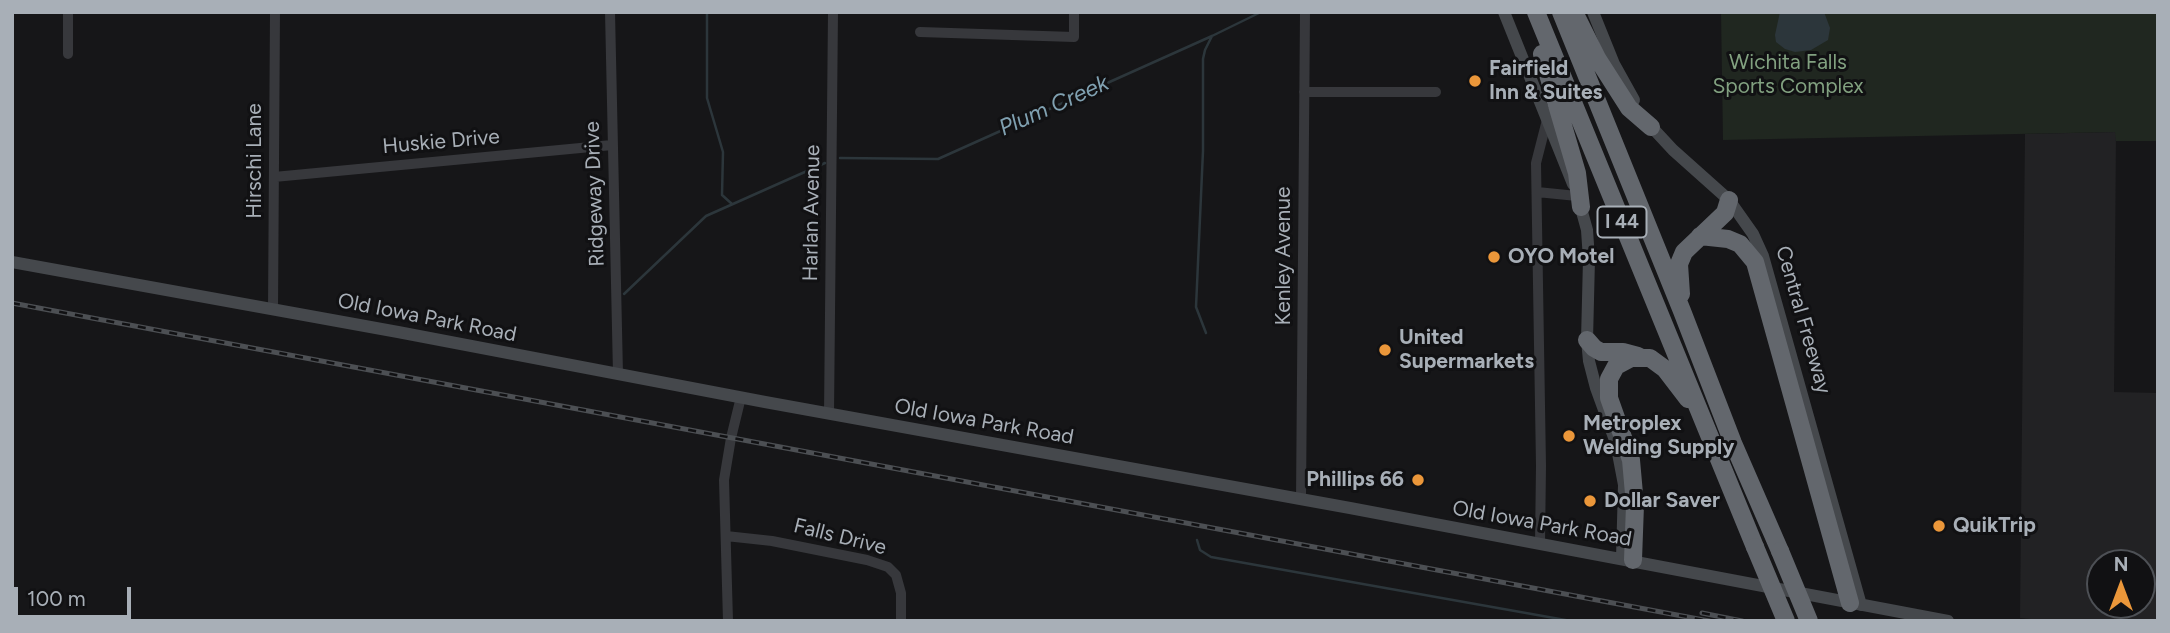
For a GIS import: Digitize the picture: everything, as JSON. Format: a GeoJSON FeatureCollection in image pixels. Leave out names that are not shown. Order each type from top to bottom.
{"type":"FeatureCollection","features":[{"type":"Feature","properties":{"kind":"highway","name":"I 44"},"geometry":{"type":"LineString","coordinates":[[1561,12],[1733,443],[1809,621]]}},
{"type":"Feature","properties":{"kind":"highway"},"geometry":{"type":"LineString","coordinates":[[1574,12],[1597,58],[1629,108],[1651,127]]}},
{"type":"Feature","properties":{"kind":"highway","name":"I 44"},"geometry":{"type":"LineString","coordinates":[[1538,19],[1786,621]]}},
{"type":"Feature","properties":{"kind":"highway"},"geometry":{"type":"LineString","coordinates":[[1538,19],[1542,55],[1577,173],[1579,202]]}},
{"type":"Feature","properties":{"kind":"highway"},"geometry":{"type":"LineString","coordinates":[[1682,311],[1679,264],[1684,253],[1725,213],[1729,200]]}},
{"type":"Feature","properties":{"kind":"highway"},"geometry":{"type":"LineString","coordinates":[[1700,236],[1728,239],[1740,244],[1755,261],[1856,604]]}},
{"type":"Feature","properties":{"kind":"highway"},"geometry":{"type":"LineString","coordinates":[[1587,340],[1601,352],[1623,352],[1658,363],[1703,418]]}},
{"type":"Feature","properties":{"kind":"highway"},"geometry":{"type":"LineString","coordinates":[[1628,559],[1635,505],[1631,460],[1608,390],[1609,379],[1616,366],[1631,358],[1643,357]]}},
{"type":"Feature","properties":{"kind":"main road"},"geometry":{"type":"LineString","coordinates":[[1504,12],[1579,202],[1587,230],[1587,340],[1592,374],[1616,443],[1622,472],[1628,559]]}},
{"type":"Feature","properties":{"kind":"main road","name":"Central Freeway"},"geometry":{"type":"LineString","coordinates":[[1594,12],[1619,74],[1651,127],[1729,200],[1753,234],[1763,256],[1856,604]]}},
{"type":"Feature","properties":{"kind":"main road","name":"Old Iowa Park Road"},"geometry":{"type":"LineString","coordinates":[[12,262],[1628,559],[1948,621]]}},
{"type":"Feature","properties":{"kind":"street"},"geometry":{"type":"LineString","coordinates":[[68,12],[68,54]]}},
{"type":"Feature","properties":{"kind":"street","name":"Hirschi Lane"},"geometry":{"type":"LineString","coordinates":[[273,309],[275,12]]}},
{"type":"Feature","properties":{"kind":"street","name":"Ridgeway Drive"},"geometry":{"type":"LineString","coordinates":[[610,12],[618,374]]}},
{"type":"Feature","properties":{"kind":"street","name":"Harlan Avenue"},"geometry":{"type":"LineString","coordinates":[[828,414],[834,12]]}},
{"type":"Feature","properties":{"kind":"street"},"geometry":{"type":"LineString","coordinates":[[920,32],[1074,37],[1074,12]]}},
{"type":"Feature","properties":{"kind":"street","name":"Kenley Avenue"},"geometry":{"type":"LineString","coordinates":[[1301,499],[1304,12]]}},
{"type":"Feature","properties":{"kind":"street"},"geometry":{"type":"LineString","coordinates":[[1304,92],[1436,92]]}},
{"type":"Feature","properties":{"kind":"street"},"geometry":{"type":"LineString","coordinates":[[1540,543],[1536,163],[1547,120]]}},
{"type":"Feature","properties":{"kind":"street","name":"Huskie Drive"},"geometry":{"type":"LineString","coordinates":[[274,177],[612,145]]}},
{"type":"Feature","properties":{"kind":"street"},"geometry":{"type":"LineString","coordinates":[[1538,155],[1559,151]]}},
{"type":"Feature","properties":{"kind":"street"},"geometry":{"type":"LineString","coordinates":[[1537,192],[1579,202]]}},
{"type":"Feature","properties":{"kind":"street"},"geometry":{"type":"LineString","coordinates":[[728,621],[726,466],[741,397]]}},
{"type":"Feature","properties":{"kind":"street","name":"Falls Drive"},"geometry":{"type":"LineString","coordinates":[[726,536],[772,541],[867,560],[888,567],[896,575],[901,593],[901,621]]}},
{"type":"Feature","properties":{"kind":"shaded area"},"geometry":{"type":"Polygon","coordinates":[[[1780,12],[1824,12],[1830,28],[1828,40],[1811,50],[1795,52],[1785,49],[1776,42],[1775,35],[1780,12]]]}},
{"type":"Feature","properties":{"kind":"shaded area"},"geometry":{"type":"Polygon","coordinates":[[[2116,132],[2114,392],[2158,393],[2158,621],[2053,621],[2020,618],[2025,134],[2116,132]]]}},
{"type":"Feature","properties":{"kind":"green space","name":"Wichita Falls Sports Complex"},"geometry":{"type":"Polygon","coordinates":[[[1721,12],[2158,12],[2158,141],[2116,141],[2115,132],[1723,140],[1721,12]]]}},
{"type":"Feature","properties":{"kind":"waterway"},"geometry":{"type":"LineString","coordinates":[[707,12],[707,98],[723,152],[722,195],[732,204]]}},
{"type":"Feature","properties":{"kind":"waterway","name":"Plum Creek"},"geometry":{"type":"LineString","coordinates":[[840,158],[938,159],[1261,12]]}},
{"type":"Feature","properties":{"kind":"waterway"},"geometry":{"type":"LineString","coordinates":[[1206,333],[1196,307],[1203,151],[1203,59],[1212,36]]}},
{"type":"Feature","properties":{"kind":"waterway","name":"Plum Creek"},"geometry":{"type":"LineString","coordinates":[[624,294],[706,216],[825,163]]}},
{"type":"Feature","properties":{"kind":"waterway"},"geometry":{"type":"LineString","coordinates":[[1197,540],[1200,550],[1211,557],[1571,621]]}},
{"type":"Feature","properties":{"kind":"railway"},"geometry":{"type":"LineString","coordinates":[[12,303],[1709,621]]}},
{"type":"Feature","properties":{"kind":"railway"},"geometry":{"type":"LineString","coordinates":[[1702,613],[1742,621]]}},
{"type":"Feature","properties":{"kind":"place","name":"Fairfield Inn & Suites"},"geometry":{"type":"Point","coordinates":[1475,81]}},
{"type":"Feature","properties":{"kind":"place","name":"OYO Motel"},"geometry":{"type":"Point","coordinates":[1494,257]}},
{"type":"Feature","properties":{"kind":"place","name":"United Supermarkets"},"geometry":{"type":"Point","coordinates":[1385,350]}},
{"type":"Feature","properties":{"kind":"place","name":"Metroplex Welding Supply"},"geometry":{"type":"Point","coordinates":[1569,436]}},
{"type":"Feature","properties":{"kind":"place","name":"Phillips 66"},"geometry":{"type":"Point","coordinates":[1418,480]}},
{"type":"Feature","properties":{"kind":"place","name":"Dollar Saver"},"geometry":{"type":"Point","coordinates":[1590,501]}},
{"type":"Feature","properties":{"kind":"place","name":"QuikTrip"},"geometry":{"type":"Point","coordinates":[1939,526]}}]}
